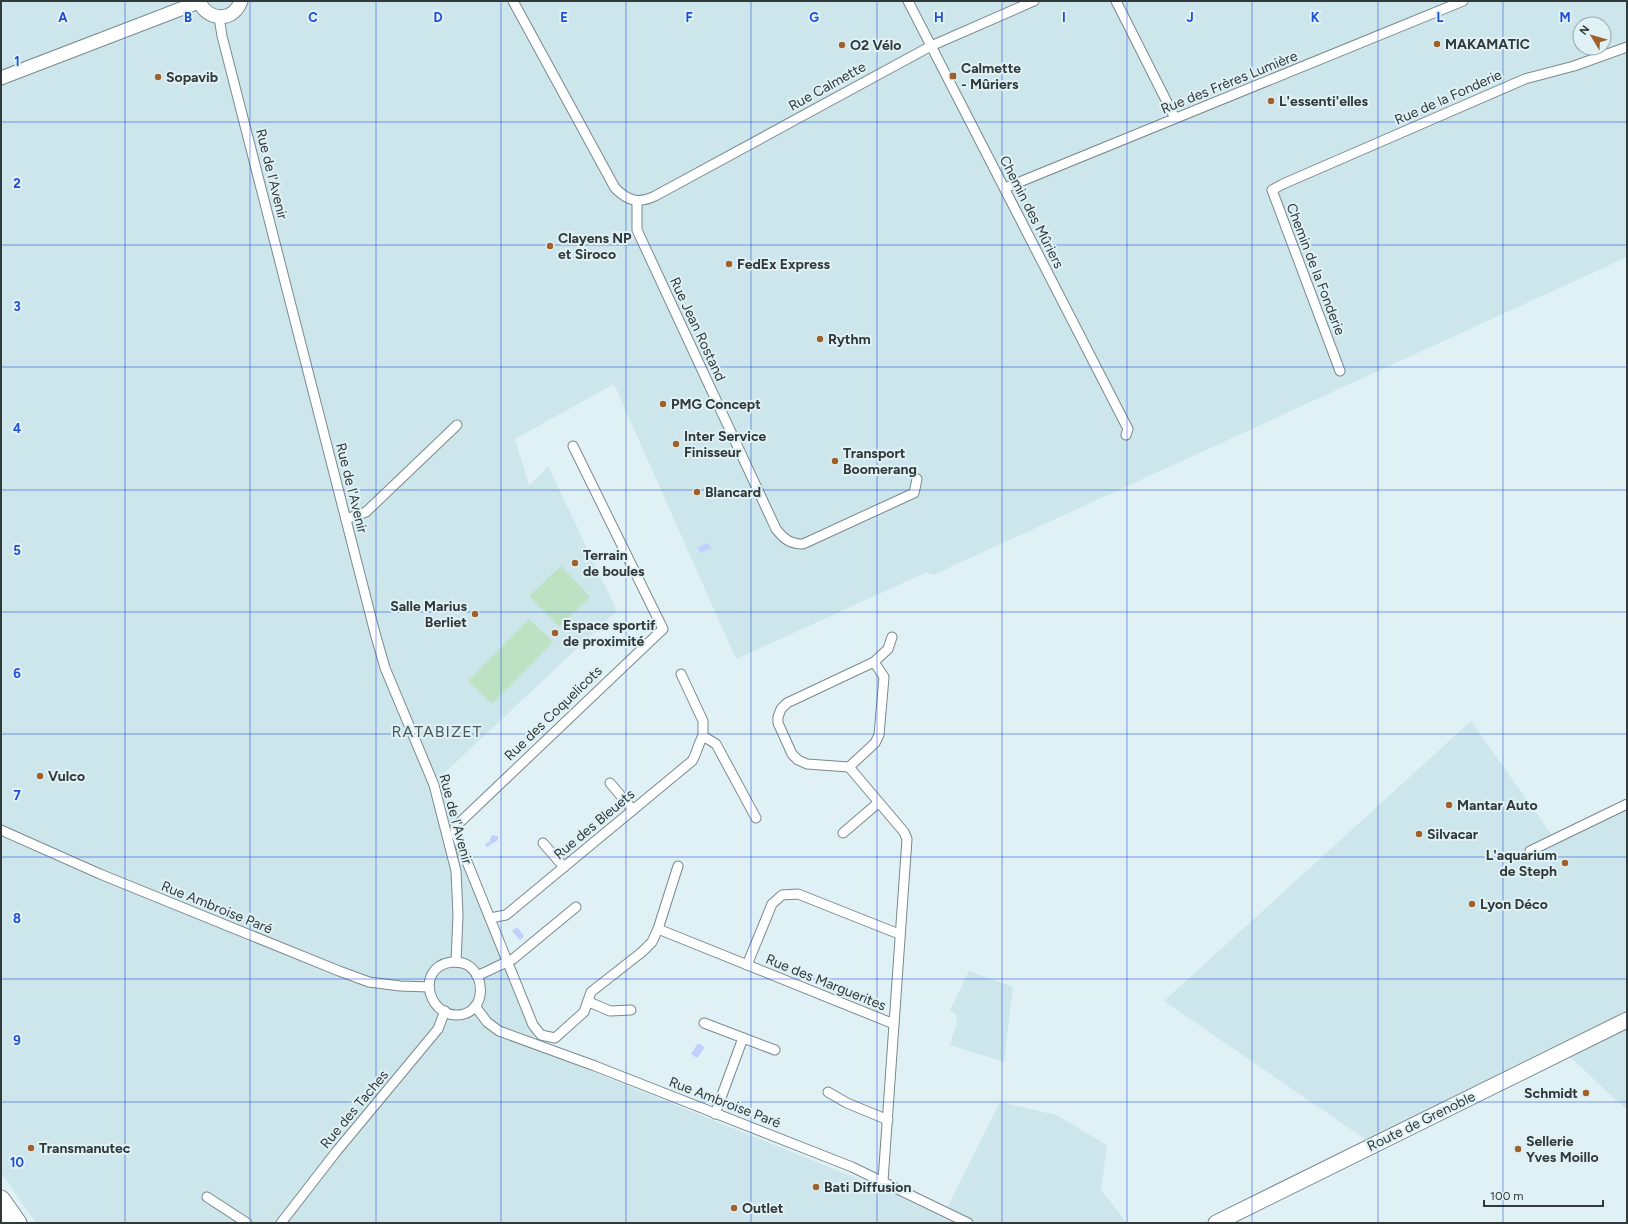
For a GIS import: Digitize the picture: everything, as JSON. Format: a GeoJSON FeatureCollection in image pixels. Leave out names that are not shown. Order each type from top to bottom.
{"type":"FeatureCollection","features":[{"type":"Feature","properties":{"kind":"highway"},"geometry":{"type":"LineString","coordinates":[[1,1199],[18,1223]]}},
{"type":"Feature","properties":{"kind":"main road","name":"Route de Grenoble"},"geometry":{"type":"LineString","coordinates":[[1216,1223],[1627,1020]]}},
{"type":"Feature","properties":{"kind":"street"},"geometry":{"type":"LineString","coordinates":[[2,76],[199,1],[206,12],[219,17],[231,14],[236,10],[241,1]]}},
{"type":"Feature","properties":{"kind":"street"},"geometry":{"type":"LineString","coordinates":[[512,1],[615,188],[624,197],[637,201]]}},
{"type":"Feature","properties":{"kind":"street","name":"Chemin des Mûriers"},"geometry":{"type":"LineString","coordinates":[[908,1],[1128,429],[1126,436]]}},
{"type":"Feature","properties":{"kind":"street","name":"Rue Calmette"},"geometry":{"type":"LineString","coordinates":[[637,201],[645,201],[655,196],[931,46],[1034,1]]}},
{"type":"Feature","properties":{"kind":"street"},"geometry":{"type":"LineString","coordinates":[[1116,1],[1175,118]]}},
{"type":"Feature","properties":{"kind":"street","name":"Rue des Frères Lumière"},"geometry":{"type":"LineString","coordinates":[[1004,188],[1464,1]]}},
{"type":"Feature","properties":{"kind":"street","name":"Rue de l'Avenir"},"geometry":{"type":"LineString","coordinates":[[219,17],[222,36],[385,668],[434,785],[456,871],[458,915],[456,962]]}},
{"type":"Feature","properties":{"kind":"street","name":"Rue de la Fonderie"},"geometry":{"type":"LineString","coordinates":[[1283,184],[1525,79],[1574,66],[1627,47]]}},
{"type":"Feature","properties":{"kind":"street","name":"Chemin de la Fonderie"},"geometry":{"type":"LineString","coordinates":[[1283,184],[1272,190],[1340,371]]}},
{"type":"Feature","properties":{"kind":"street","name":"Rue Jean Rostand"},"geometry":{"type":"LineString","coordinates":[[637,201],[637,230],[776,529],[784,539],[794,544],[803,544],[914,493],[917,479]]}},
{"type":"Feature","properties":{"kind":"street"},"geometry":{"type":"LineString","coordinates":[[346,519],[366,512],[457,425]]}},
{"type":"Feature","properties":{"kind":"street","name":"Rue des Coquelicots"},"geometry":{"type":"LineString","coordinates":[[455,827],[663,628],[574,446]]}},
{"type":"Feature","properties":{"kind":"street"},"geometry":{"type":"LineString","coordinates":[[892,637],[888,649],[874,662],[787,703],[778,717],[778,723],[792,754],[798,760],[807,764],[849,767],[904,832],[907,839],[899,934]]}},
{"type":"Feature","properties":{"kind":"street"},"geometry":{"type":"LineString","coordinates":[[849,767],[875,743],[879,735],[884,677],[874,662]]}},
{"type":"Feature","properties":{"kind":"street","name":"Rue des Bleuets"},"geometry":{"type":"LineString","coordinates":[[490,918],[506,915],[692,761],[697,753],[698,744],[703,736],[703,721],[681,674]]}},
{"type":"Feature","properties":{"kind":"street"},"geometry":{"type":"LineString","coordinates":[[703,736],[716,744],[756,818]]}},
{"type":"Feature","properties":{"kind":"street"},"geometry":{"type":"LineString","coordinates":[[610,783],[633,810]]}},
{"type":"Feature","properties":{"kind":"street"},"geometry":{"type":"LineString","coordinates":[[843,833],[878,802]]}},
{"type":"Feature","properties":{"kind":"street"},"geometry":{"type":"LineString","coordinates":[[1530,851],[1627,804]]}},
{"type":"Feature","properties":{"kind":"street","name":"Rue de l'Avenir"},"geometry":{"type":"LineString","coordinates":[[455,827],[455,832],[533,1025],[541,1034],[556,1038],[584,1012],[589,1002]]}},
{"type":"Feature","properties":{"kind":"street","name":"Rue Ambroise Paré"},"geometry":{"type":"LineString","coordinates":[[1,830],[100,874],[346,974],[369,982],[429,987]]}},
{"type":"Feature","properties":{"kind":"street"},"geometry":{"type":"LineString","coordinates":[[542,842],[564,867]]}},
{"type":"Feature","properties":{"kind":"street"},"geometry":{"type":"LineString","coordinates":[[630,1010],[610,1011],[589,1002],[591,992],[642,952],[652,942],[658,929],[678,866]]}},
{"type":"Feature","properties":{"kind":"street","name":"Rue des Marguerites"},"geometry":{"type":"LineString","coordinates":[[747,965],[772,904],[782,895],[798,894],[899,934],[883,1181]]}},
{"type":"Feature","properties":{"kind":"street"},"geometry":{"type":"LineString","coordinates":[[478,976],[513,960],[576,906]]}},
{"type":"Feature","properties":{"kind":"street","name":"Rue des Marguerites"},"geometry":{"type":"LineString","coordinates":[[658,929],[894,1024]]}},
{"type":"Feature","properties":{"kind":"street"},"geometry":{"type":"LineString","coordinates":[[456,962],[468,965],[478,976],[481,988],[479,998],[475,1006],[464,1014],[456,1014],[445,1011],[435,1004],[429,991],[431,977],[438,967],[444,963],[456,962]]}},
{"type":"Feature","properties":{"kind":"street","name":"Rue Ambroise Paré"},"geometry":{"type":"LineString","coordinates":[[475,1006],[487,1022],[500,1031],[852,1167],[968,1223]]}},
{"type":"Feature","properties":{"kind":"street","name":"Rue des Taches"},"geometry":{"type":"LineString","coordinates":[[281,1223],[336,1152],[438,1029],[445,1011]]}},
{"type":"Feature","properties":{"kind":"street"},"geometry":{"type":"LineString","coordinates":[[704,1023],[775,1050]]}},
{"type":"Feature","properties":{"kind":"street"},"geometry":{"type":"LineString","coordinates":[[715,1114],[743,1038]]}},
{"type":"Feature","properties":{"kind":"street"},"geometry":{"type":"LineString","coordinates":[[828,1092],[847,1103],[888,1120]]}},
{"type":"Feature","properties":{"kind":"street"},"geometry":{"type":"LineString","coordinates":[[207,1197],[247,1223]]}},
{"type":"Feature","properties":{"kind":"shaded area"},"geometry":{"type":"Polygon","coordinates":[[[1,1],[1627,1],[1627,257],[933,575],[927,572],[736,659],[614,384],[515,439],[529,486],[548,466],[617,611],[439,778],[539,1050],[876,1186],[890,1179],[947,1208],[1000,1102],[1056,1115],[1107,1145],[1101,1190],[1127,1223],[36,1223],[1,1173],[1,1]]]}},
{"type":"Feature","properties":{"kind":"shaded area"},"geometry":{"type":"Polygon","coordinates":[[[1471,721],[1551,834],[1627,799],[1627,1110],[1569,1056],[1416,1130],[1365,1139],[1164,1001],[1471,721]]]}},
{"type":"Feature","properties":{"kind":"shaded area"},"geometry":{"type":"Polygon","coordinates":[[[969,971],[1013,987],[1004,1062],[950,1045],[957,1022],[956,1015],[950,1010],[969,971]]]}},
{"type":"Feature","properties":{"kind":"green space"},"geometry":{"type":"Polygon","coordinates":[[[561,566],[590,597],[559,627],[529,596],[561,566]]]}},
{"type":"Feature","properties":{"kind":"green space"},"geometry":{"type":"Polygon","coordinates":[[[529,619],[553,642],[492,704],[468,681],[529,619]]]}},
{"type":"Feature","properties":{"kind":"water"},"geometry":{"type":"Polygon","coordinates":[[[708,543],[711,548],[700,553],[698,547],[708,543]]]}},
{"type":"Feature","properties":{"kind":"water"},"geometry":{"type":"Polygon","coordinates":[[[492,835],[498,836],[498,840],[487,847],[485,844],[489,842],[492,835]]]}},
{"type":"Feature","properties":{"kind":"water"},"geometry":{"type":"Polygon","coordinates":[[[517,927],[524,936],[520,940],[512,931],[517,927]]]}},
{"type":"Feature","properties":{"kind":"water"},"geometry":{"type":"Polygon","coordinates":[[[698,1043],[705,1047],[697,1058],[691,1054],[698,1043]]]}},
{"type":"Feature","properties":{"kind":"place","name":"MAKAMATIC"},"geometry":{"type":"Point","coordinates":[1437,44]}},
{"type":"Feature","properties":{"kind":"place","name":"O2 Vélo"},"geometry":{"type":"Point","coordinates":[842,45]}},
{"type":"Feature","properties":{"kind":"place","name":"Calmette - Mûriers"},"geometry":{"type":"Point","coordinates":[953,76]}},
{"type":"Feature","properties":{"kind":"place","name":"Sopavib"},"geometry":{"type":"Point","coordinates":[158,77]}},
{"type":"Feature","properties":{"kind":"place","name":"L'essenti'elles"},"geometry":{"type":"Point","coordinates":[1271,101]}},
{"type":"Feature","properties":{"kind":"place","name":"Clayens NP et Siroco"},"geometry":{"type":"Point","coordinates":[550,246]}},
{"type":"Feature","properties":{"kind":"place","name":"FedEx Express"},"geometry":{"type":"Point","coordinates":[729,264]}},
{"type":"Feature","properties":{"kind":"place","name":"Rythm"},"geometry":{"type":"Point","coordinates":[820,339]}},
{"type":"Feature","properties":{"kind":"place","name":"PMG Concept"},"geometry":{"type":"Point","coordinates":[663,404]}},
{"type":"Feature","properties":{"kind":"place","name":"Inter Service Finisseur"},"geometry":{"type":"Point","coordinates":[676,444]}},
{"type":"Feature","properties":{"kind":"place","name":"Transport Boomerang"},"geometry":{"type":"Point","coordinates":[835,461]}},
{"type":"Feature","properties":{"kind":"place","name":"Blancard"},"geometry":{"type":"Point","coordinates":[697,492]}},
{"type":"Feature","properties":{"kind":"place","name":"Terrain de boules"},"geometry":{"type":"Point","coordinates":[575,563]}},
{"type":"Feature","properties":{"kind":"place","name":"Salle Marius Berliet"},"geometry":{"type":"Point","coordinates":[475,614]}},
{"type":"Feature","properties":{"kind":"place","name":"Espace sportif de proximité"},"geometry":{"type":"Point","coordinates":[555,633]}},
{"type":"Feature","properties":{"kind":"place","name":"Vulco"},"geometry":{"type":"Point","coordinates":[40,776]}},
{"type":"Feature","properties":{"kind":"place","name":"Mantar Auto"},"geometry":{"type":"Point","coordinates":[1449,805]}},
{"type":"Feature","properties":{"kind":"place","name":"Silvacar"},"geometry":{"type":"Point","coordinates":[1419,834]}},
{"type":"Feature","properties":{"kind":"place","name":"L'aquarium de Steph"},"geometry":{"type":"Point","coordinates":[1565,863]}},
{"type":"Feature","properties":{"kind":"place","name":"Lyon Déco"},"geometry":{"type":"Point","coordinates":[1472,904]}},
{"type":"Feature","properties":{"kind":"place","name":"Schmidt"},"geometry":{"type":"Point","coordinates":[1586,1093]}},
{"type":"Feature","properties":{"kind":"place","name":"Transmanutec"},"geometry":{"type":"Point","coordinates":[31,1148]}},
{"type":"Feature","properties":{"kind":"place","name":"Sellerie Yves Moillo"},"geometry":{"type":"Point","coordinates":[1518,1149]}},
{"type":"Feature","properties":{"kind":"place","name":"Bati Diffusion"},"geometry":{"type":"Point","coordinates":[816,1187]}},
{"type":"Feature","properties":{"kind":"place","name":"Outlet"},"geometry":{"type":"Point","coordinates":[734,1208]}},
{"type":"Feature","properties":{"kind":"district","name":"RATABIZET"},"geometry":{"type":"Point","coordinates":[437,731]}}]}
